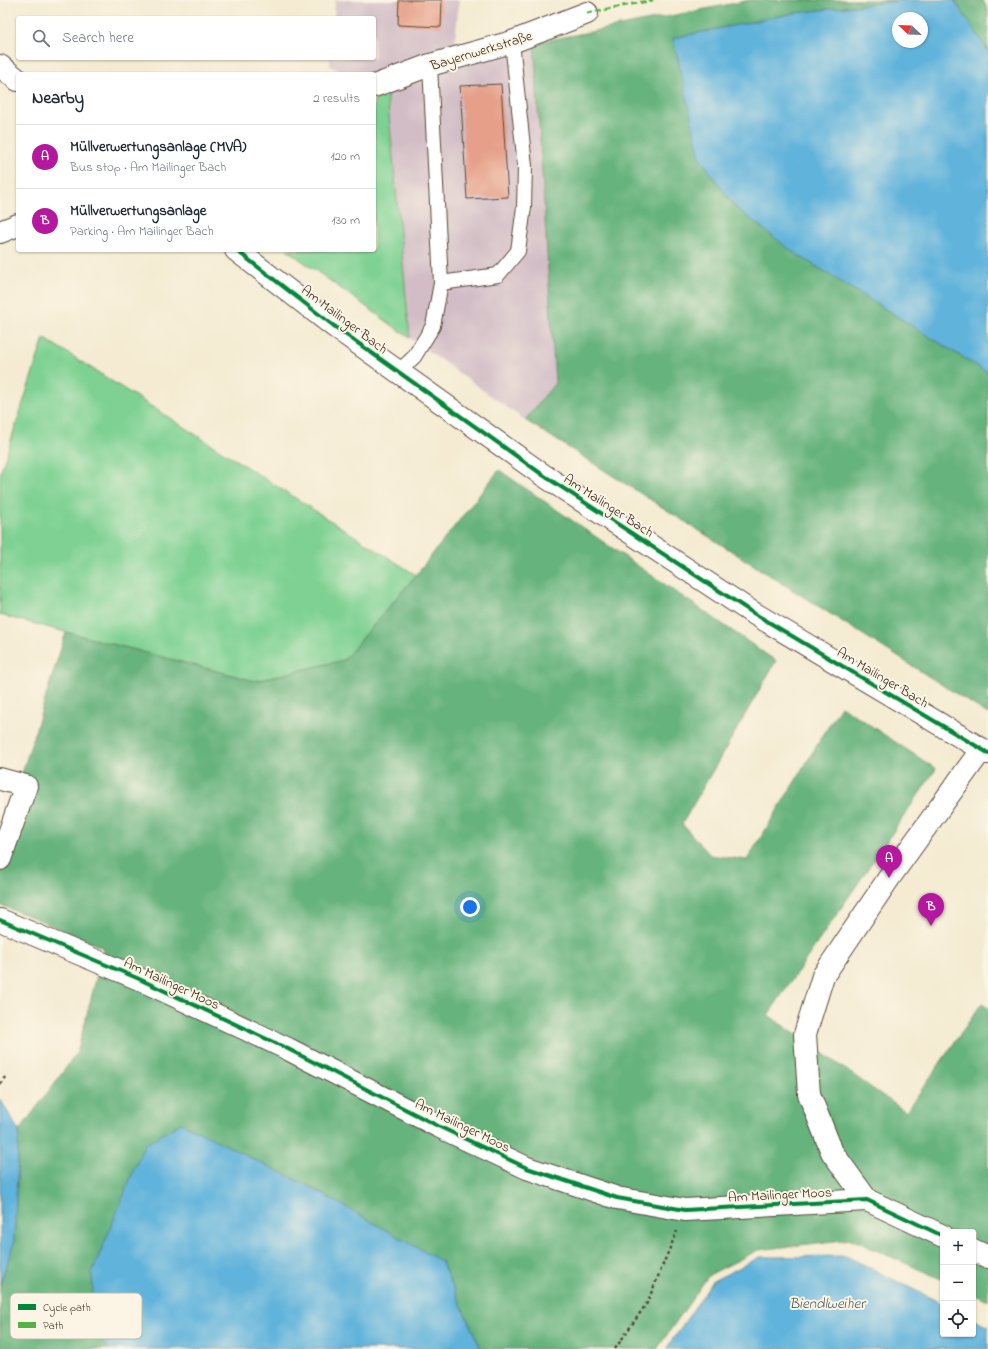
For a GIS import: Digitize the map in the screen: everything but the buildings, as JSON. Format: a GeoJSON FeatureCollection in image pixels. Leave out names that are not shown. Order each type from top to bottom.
{"type":"FeatureCollection","features":[{"type":"Feature","properties":{"kind":"street","name":"Bayernwerkstraße"},"geometry":{"type":"LineString","coordinates":[[376,85],[430,65],[512,42],[587,12]]}},
{"type":"Feature","properties":{"kind":"street"},"geometry":{"type":"LineString","coordinates":[[0,66],[16,78]]}},
{"type":"Feature","properties":{"kind":"street"},"geometry":{"type":"LineString","coordinates":[[0,232],[16,226]]}},
{"type":"Feature","properties":{"kind":"street","name":"Am Mailinger Bach"},"geometry":{"type":"LineString","coordinates":[[239,252],[334,326],[543,475],[750,611],[986,746],[889,878],[822,976],[805,1034],[809,1094],[832,1152],[867,1200]]}},
{"type":"Feature","properties":{"kind":"street"},"geometry":{"type":"LineString","coordinates":[[0,779],[26,786],[0,860]]}},
{"type":"Feature","properties":{"kind":"street","name":"Am Mailinger Moos"},"geometry":{"type":"LineString","coordinates":[[0,920],[158,988],[288,1049],[438,1126],[527,1168],[617,1198],[685,1210],[867,1200],[940,1235]]}},
{"type":"Feature","properties":{"kind":"street"},"geometry":{"type":"LineString","coordinates":[[976,1251],[988,1257]]}},
{"type":"Feature","properties":{"kind":"lane"},"geometry":{"type":"LineString","coordinates":[[441,283],[498,275],[518,251],[524,207],[525,166],[512,42]]}},
{"type":"Feature","properties":{"kind":"lane"},"geometry":{"type":"LineString","coordinates":[[398,372],[414,357],[433,326],[441,283],[430,65]]}},
{"type":"Feature","properties":{"kind":"path"},"geometry":{"type":"LineString","coordinates":[[0,1084],[5,1077]]}},
{"type":"Feature","properties":{"kind":"path"},"geometry":{"type":"LineString","coordinates":[[615,1349],[647,1303],[685,1210]]}},
{"type":"Feature","properties":{"kind":"shaded area"},"geometry":{"type":"Polygon","coordinates":[[[335,0],[459,0],[455,41],[534,43],[555,383],[525,420],[410,338],[387,95],[376,89],[376,72],[342,72],[330,66],[330,60],[376,60],[376,16],[334,16],[335,0]]]}},
{"type":"Feature","properties":{"kind":"green space"},"geometry":{"type":"Polygon","coordinates":[[[751,0],[904,0],[795,13],[673,38],[793,252],[988,373],[988,714],[525,420],[555,383],[534,43],[751,0]]]}},
{"type":"Feature","properties":{"kind":"green space"},"geometry":{"type":"Polygon","coordinates":[[[954,0],[983,0],[988,10],[988,54],[986,48],[954,0]]]}},
{"type":"Feature","properties":{"kind":"green space"},"geometry":{"type":"Polygon","coordinates":[[[387,95],[410,338],[290,252],[376,252],[376,99],[387,95]]]}},
{"type":"Feature","properties":{"kind":"green space"},"geometry":{"type":"Polygon","coordinates":[[[44,338],[416,575],[344,660],[255,681],[0,615],[0,474],[44,338]]]}},
{"type":"Feature","properties":{"kind":"green space"},"geometry":{"type":"Polygon","coordinates":[[[499,470],[776,661],[682,824],[710,855],[747,860],[841,706],[936,769],[768,1015],[906,1112],[982,1003],[988,1007],[988,1300],[976,1294],[976,1229],[940,1229],[940,1279],[851,1239],[758,1250],[709,1275],[657,1349],[481,1349],[441,1261],[142,1324],[142,1293],[10,1293],[10,1339],[100,1339],[109,1349],[0,1349],[0,1285],[14,1242],[19,1131],[77,1053],[104,948],[30,916],[0,905],[0,844],[66,632],[255,681],[344,660],[416,575],[499,470]]]}},
{"type":"Feature","properties":{"kind":"water"},"geometry":{"type":"Polygon","coordinates":[[[904,0],[954,0],[986,48],[988,54],[988,373],[793,252],[735,207],[700,158],[673,38],[795,13],[904,0]]]}},
{"type":"Feature","properties":{"kind":"water"},"geometry":{"type":"Polygon","coordinates":[[[0,1099],[19,1131],[14,1242],[0,1285],[0,1099]]]}},
{"type":"Feature","properties":{"kind":"water"},"geometry":{"type":"Polygon","coordinates":[[[181,1123],[310,1187],[441,1261],[481,1349],[109,1349],[100,1339],[142,1339],[142,1293],[93,1293],[92,1273],[144,1145],[181,1123]]]}},
{"type":"Feature","properties":{"kind":"water","name":"Biendlweiher"},"geometry":{"type":"Polygon","coordinates":[[[846,1256],[940,1303],[940,1337],[976,1337],[976,1321],[988,1327],[988,1349],[666,1349],[713,1281],[760,1257],[846,1256]]]}},
{"type":"Feature","properties":{"kind":"marked path"},"geometry":{"type":"LineString","coordinates":[[587,13],[653,0]]}},
{"type":"Feature","properties":{"kind":"cycle path"},"geometry":{"type":"LineString","coordinates":[[239,252],[334,326],[543,475],[750,611],[988,753]]}},
{"type":"Feature","properties":{"kind":"cycle path"},"geometry":{"type":"LineString","coordinates":[[0,920],[137,978],[288,1049],[438,1126],[527,1168],[617,1198],[685,1210],[867,1200],[940,1235]]}},
{"type":"Feature","properties":{"kind":"place","name":"Müllverwertungsanlage (MVA)"},"geometry":{"type":"Point","coordinates":[889,878]}},
{"type":"Feature","properties":{"kind":"place","name":"Müllverwertungsanlage"},"geometry":{"type":"Point","coordinates":[931,926]}}]}
